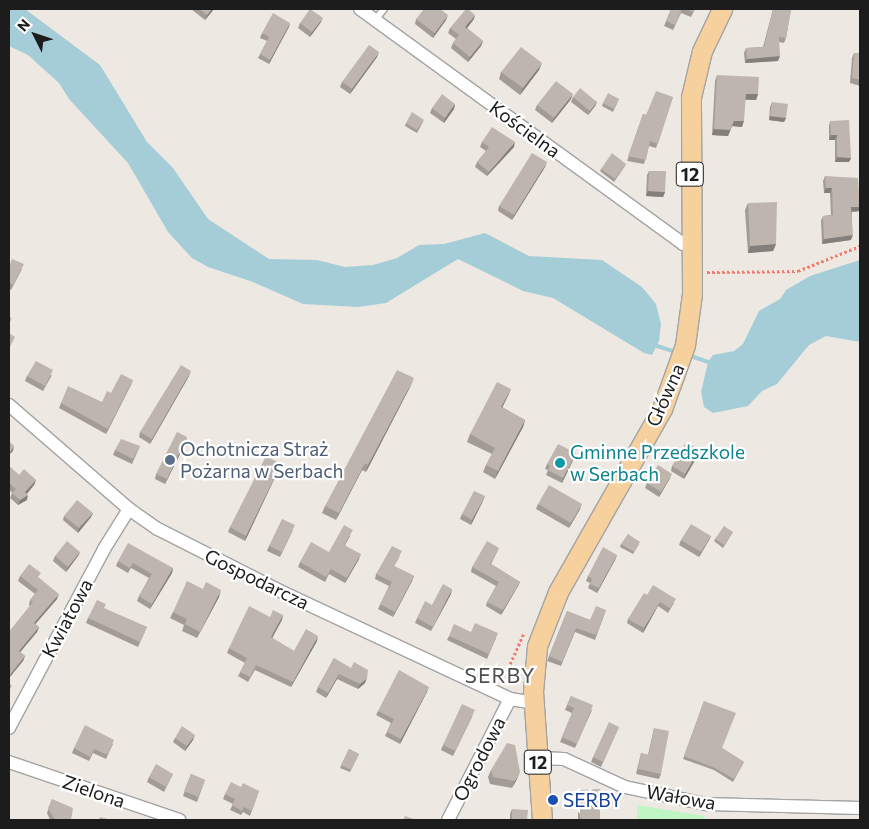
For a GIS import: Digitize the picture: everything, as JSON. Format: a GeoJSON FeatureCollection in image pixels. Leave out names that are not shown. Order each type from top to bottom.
{"type":"FeatureCollection","features":[{"type":"Feature","properties":{"kind":"main road","name":"Główna"},"geometry":{"type":"LineString","coordinates":[[542,820],[534,703],[535,654],[549,610],[646,438],[683,354],[691,312],[691,97],[702,51],[722,9]]}},
{"type":"Feature","properties":{"kind":"street","name":"Kościelna"},"geometry":{"type":"LineString","coordinates":[[360,9],[683,244],[692,244]]}},
{"type":"Feature","properties":{"kind":"street","name":"Gospodarcza"},"geometry":{"type":"LineString","coordinates":[[9,404],[129,509],[158,529],[213,558],[510,699],[534,703]]}},
{"type":"Feature","properties":{"kind":"street","name":"Kwiatowa"},"geometry":{"type":"LineString","coordinates":[[9,728],[104,549],[129,509]]}},
{"type":"Feature","properties":{"kind":"street","name":"Ogrodowa"},"geometry":{"type":"LineString","coordinates":[[448,820],[510,699]]}},
{"type":"Feature","properties":{"kind":"street","name":"Wałowa"},"geometry":{"type":"LineString","coordinates":[[538,758],[564,759],[625,787],[680,800],[726,805],[860,808]]}},
{"type":"Feature","properties":{"kind":"street","name":"Zielona"},"geometry":{"type":"LineString","coordinates":[[9,762],[179,820]]}},
{"type":"Feature","properties":{"kind":"lane"},"geometry":{"type":"LineString","coordinates":[[375,20],[384,9]]}},
{"type":"Feature","properties":{"kind":"path"},"geometry":{"type":"LineString","coordinates":[[704,272],[798,271],[860,246]]}},
{"type":"Feature","properties":{"kind":"path"},"geometry":{"type":"LineString","coordinates":[[494,691],[496,683],[507,683],[514,654],[527,628]]}},
{"type":"Feature","properties":{"kind":"green space"},"geometry":{"type":"Polygon","coordinates":[[[637,805],[705,816],[704,820],[637,820],[637,805]]]}},
{"type":"Feature","properties":{"kind":"water"},"geometry":{"type":"Polygon","coordinates":[[[9,9],[25,9],[100,65],[147,142],[173,168],[208,219],[269,259],[317,260],[345,267],[373,265],[397,258],[419,245],[444,244],[485,233],[529,256],[602,260],[642,287],[656,304],[661,324],[659,341],[652,355],[644,353],[553,298],[523,291],[458,259],[386,303],[358,307],[303,304],[253,282],[208,267],[192,258],[168,232],[128,163],[69,99],[59,83],[28,55],[9,46],[9,9]]]}},
{"type":"Feature","properties":{"kind":"water"},"geometry":{"type":"Polygon","coordinates":[[[860,260],[860,342],[826,336],[809,345],[777,384],[762,391],[748,406],[713,413],[704,407],[701,392],[708,362],[713,355],[734,351],[743,344],[759,311],[780,299],[786,290],[810,276],[860,260]]]}},
{"type":"Feature","properties":{"kind":"building"},"geometry":{"type":"Polygon","coordinates":[[[199,9],[212,9],[207,15],[199,9]]]}},
{"type":"Feature","properties":{"kind":"building"},"geometry":{"type":"Polygon","coordinates":[[[310,9],[323,18],[312,32],[300,23],[310,9]]]}},
{"type":"Feature","properties":{"kind":"building"},"geometry":{"type":"Polygon","coordinates":[[[424,9],[440,9],[448,15],[435,33],[416,19],[424,9]]]}},
{"type":"Feature","properties":{"kind":"building"},"geometry":{"type":"Polygon","coordinates":[[[466,9],[475,15],[465,27],[483,41],[470,57],[453,43],[459,35],[450,28],[466,9]]]}},
{"type":"Feature","properties":{"kind":"building"},"geometry":{"type":"Polygon","coordinates":[[[671,9],[682,9],[675,25],[666,21],[671,9]]]}},
{"type":"Feature","properties":{"kind":"building"},"geometry":{"type":"Polygon","coordinates":[[[773,9],[791,9],[786,38],[779,37],[780,56],[747,59],[746,48],[764,47],[773,9]]]}},
{"type":"Feature","properties":{"kind":"building"},"geometry":{"type":"Polygon","coordinates":[[[273,13],[290,23],[270,60],[260,54],[269,37],[262,33],[273,13]]]}},
{"type":"Feature","properties":{"kind":"building"},"geometry":{"type":"Polygon","coordinates":[[[369,45],[379,52],[352,89],[342,82],[369,45]]]}},
{"type":"Feature","properties":{"kind":"building"},"geometry":{"type":"Polygon","coordinates":[[[521,47],[542,63],[523,88],[501,72],[521,47]]]}},
{"type":"Feature","properties":{"kind":"building"},"geometry":{"type":"Polygon","coordinates":[[[854,53],[860,53],[860,80],[852,78],[854,53]]]}},
{"type":"Feature","properties":{"kind":"building"},"geometry":{"type":"Polygon","coordinates":[[[717,75],[759,77],[758,94],[746,94],[744,121],[734,121],[730,130],[714,129],[717,75]]]}},
{"type":"Feature","properties":{"kind":"building"},"geometry":{"type":"Polygon","coordinates":[[[556,81],[573,94],[554,118],[537,105],[556,81]]]}},
{"type":"Feature","properties":{"kind":"building"},"geometry":{"type":"Polygon","coordinates":[[[580,88],[597,102],[590,111],[573,97],[580,88]]]}},
{"type":"Feature","properties":{"kind":"building"},"geometry":{"type":"Polygon","coordinates":[[[656,91],[673,97],[658,144],[650,141],[646,160],[628,156],[643,114],[646,115],[656,91]]]}},
{"type":"Feature","properties":{"kind":"building"},"geometry":{"type":"Polygon","coordinates":[[[608,93],[619,99],[614,109],[603,103],[608,93]]]}},
{"type":"Feature","properties":{"kind":"building"},"geometry":{"type":"Polygon","coordinates":[[[442,94],[455,104],[445,118],[432,108],[442,94]]]}},
{"type":"Feature","properties":{"kind":"building"},"geometry":{"type":"Polygon","coordinates":[[[772,102],[788,104],[786,118],[770,116],[772,102]]]}},
{"type":"Feature","properties":{"kind":"building"},"geometry":{"type":"Polygon","coordinates":[[[412,112],[424,120],[417,130],[406,123],[412,112]]]}},
{"type":"Feature","properties":{"kind":"building"},"geometry":{"type":"Polygon","coordinates":[[[849,120],[851,158],[837,157],[837,135],[831,135],[830,121],[849,120]]]}},
{"type":"Feature","properties":{"kind":"building"},"geometry":{"type":"Polygon","coordinates":[[[492,127],[515,142],[489,172],[477,162],[489,147],[482,142],[492,127]]]}},
{"type":"Feature","properties":{"kind":"building"},"geometry":{"type":"Polygon","coordinates":[[[532,153],[547,162],[514,215],[499,206],[532,153]]]}},
{"type":"Feature","properties":{"kind":"building"},"geometry":{"type":"Polygon","coordinates":[[[612,153],[626,164],[615,179],[601,169],[612,153]]]}},
{"type":"Feature","properties":{"kind":"building"},"geometry":{"type":"Polygon","coordinates":[[[649,171],[666,171],[665,192],[648,191],[649,171]]]}},
{"type":"Feature","properties":{"kind":"building"},"geometry":{"type":"Polygon","coordinates":[[[825,176],[858,178],[860,207],[851,207],[853,235],[824,239],[823,216],[833,215],[832,188],[826,188],[825,176]]]}},
{"type":"Feature","properties":{"kind":"building"},"geometry":{"type":"Polygon","coordinates":[[[777,202],[776,244],[750,246],[748,203],[777,202]]]}},
{"type":"Feature","properties":{"kind":"building"},"geometry":{"type":"Polygon","coordinates":[[[12,259],[24,264],[13,285],[9,283],[9,266],[12,259]]]}},
{"type":"Feature","properties":{"kind":"building"},"geometry":{"type":"Polygon","coordinates":[[[9,333],[15,337],[9,349],[9,333]]]}},
{"type":"Feature","properties":{"kind":"building"},"geometry":{"type":"Polygon","coordinates":[[[36,361],[53,370],[45,386],[27,376],[36,361]]]}},
{"type":"Feature","properties":{"kind":"building"},"geometry":{"type":"Polygon","coordinates":[[[181,365],[191,371],[152,439],[140,432],[181,365]]]}},
{"type":"Feature","properties":{"kind":"building"},"geometry":{"type":"Polygon","coordinates":[[[397,370],[414,378],[368,465],[365,463],[339,513],[325,506],[397,370]]]}},
{"type":"Feature","properties":{"kind":"building"},"geometry":{"type":"Polygon","coordinates":[[[121,374],[133,380],[108,429],[61,403],[68,386],[102,402],[107,391],[111,393],[121,374]]]}},
{"type":"Feature","properties":{"kind":"building"},"geometry":{"type":"Polygon","coordinates":[[[497,382],[511,389],[501,407],[525,420],[498,471],[486,465],[495,448],[470,434],[497,382]]]}},
{"type":"Feature","properties":{"kind":"building","name":"Ochotnicza Straż Pożarna w Serbach"},"geometry":{"type":"Polygon","coordinates":[[[177,432],[187,437],[167,479],[156,474],[177,432]]]}},
{"type":"Feature","properties":{"kind":"building"},"geometry":{"type":"Polygon","coordinates":[[[121,439],[140,446],[133,459],[115,450],[121,439]]]}},
{"type":"Feature","properties":{"kind":"building"},"geometry":{"type":"Polygon","coordinates":[[[9,441],[14,446],[9,453],[9,441]]]}},
{"type":"Feature","properties":{"kind":"building"},"geometry":{"type":"Polygon","coordinates":[[[686,442],[699,450],[685,474],[672,466],[686,442]]]}},
{"type":"Feature","properties":{"kind":"building","name":"Gminne Przedszkole w Serbach"},"geometry":{"type":"Polygon","coordinates":[[[558,444],[576,453],[563,478],[548,470],[550,466],[547,464],[558,444]]]}},
{"type":"Feature","properties":{"kind":"building"},"geometry":{"type":"Polygon","coordinates":[[[266,456],[281,464],[246,536],[230,527],[266,456]]]}},
{"type":"Feature","properties":{"kind":"building"},"geometry":{"type":"Polygon","coordinates":[[[658,465],[672,474],[661,492],[647,483],[658,465]]]}},
{"type":"Feature","properties":{"kind":"building"},"geometry":{"type":"Polygon","coordinates":[[[9,466],[19,475],[24,469],[36,480],[25,492],[28,495],[20,500],[12,493],[16,489],[9,483],[9,466]]]}},
{"type":"Feature","properties":{"kind":"building"},"geometry":{"type":"Polygon","coordinates":[[[549,485],[582,504],[571,523],[538,504],[549,485]]]}},
{"type":"Feature","properties":{"kind":"building"},"geometry":{"type":"Polygon","coordinates":[[[474,491],[485,496],[472,520],[462,514],[474,491]]]}},
{"type":"Feature","properties":{"kind":"building"},"geometry":{"type":"Polygon","coordinates":[[[77,500],[93,513],[79,528],[64,516],[77,500]]]}},
{"type":"Feature","properties":{"kind":"building"},"geometry":{"type":"Polygon","coordinates":[[[282,519],[295,525],[282,552],[269,546],[282,519]]]}},
{"type":"Feature","properties":{"kind":"building"},"geometry":{"type":"Polygon","coordinates":[[[691,524],[711,536],[701,552],[681,540],[691,524]]]}},
{"type":"Feature","properties":{"kind":"building"},"geometry":{"type":"Polygon","coordinates":[[[344,525],[353,530],[344,545],[361,554],[347,578],[331,569],[326,577],[300,562],[311,542],[329,552],[344,525]]]}},
{"type":"Feature","properties":{"kind":"building"},"geometry":{"type":"Polygon","coordinates":[[[724,526],[733,532],[724,545],[715,539],[724,526]]]}},
{"type":"Feature","properties":{"kind":"building"},"geometry":{"type":"Polygon","coordinates":[[[628,534],[640,542],[634,552],[621,544],[628,534]]]}},
{"type":"Feature","properties":{"kind":"building"},"geometry":{"type":"Polygon","coordinates":[[[67,541],[80,552],[68,567],[55,556],[67,541]]]}},
{"type":"Feature","properties":{"kind":"building"},"geometry":{"type":"Polygon","coordinates":[[[487,541],[499,548],[490,564],[520,582],[503,610],[487,602],[499,582],[472,567],[487,541]]]}},
{"type":"Feature","properties":{"kind":"building"},"geometry":{"type":"Polygon","coordinates":[[[128,543],[173,568],[152,604],[139,596],[152,574],[133,563],[130,568],[118,561],[128,543]]]}},
{"type":"Feature","properties":{"kind":"building"},"geometry":{"type":"Polygon","coordinates":[[[392,546],[402,551],[394,566],[414,576],[395,612],[380,604],[392,582],[376,574],[392,546]]]}},
{"type":"Feature","properties":{"kind":"building"},"geometry":{"type":"Polygon","coordinates":[[[603,547],[617,555],[599,588],[590,584],[592,579],[588,576],[603,547]]]}},
{"type":"Feature","properties":{"kind":"building"},"geometry":{"type":"Polygon","coordinates":[[[29,564],[41,573],[38,577],[59,594],[34,623],[39,627],[19,651],[25,656],[9,676],[9,632],[33,602],[30,600],[38,590],[20,576],[29,564]]]}},
{"type":"Feature","properties":{"kind":"building"},"geometry":{"type":"Polygon","coordinates":[[[187,581],[203,589],[206,582],[221,590],[200,632],[185,624],[187,619],[173,612],[187,581]]]}},
{"type":"Feature","properties":{"kind":"building"},"geometry":{"type":"Polygon","coordinates":[[[443,584],[452,589],[433,627],[417,618],[425,601],[432,605],[443,584]]]}},
{"type":"Feature","properties":{"kind":"building"},"geometry":{"type":"Polygon","coordinates":[[[653,585],[676,599],[670,608],[660,602],[644,628],[628,619],[644,593],[647,595],[653,585]]]}},
{"type":"Feature","properties":{"kind":"building"},"geometry":{"type":"Polygon","coordinates":[[[97,600],[106,604],[104,608],[147,627],[140,642],[88,618],[97,600]]]}},
{"type":"Feature","properties":{"kind":"building"},"geometry":{"type":"Polygon","coordinates":[[[249,606],[270,617],[273,610],[283,615],[271,637],[294,651],[306,629],[318,636],[293,682],[256,665],[250,677],[240,672],[247,658],[229,648],[249,606]]]}},
{"type":"Feature","properties":{"kind":"building"},"geometry":{"type":"Polygon","coordinates":[[[596,606],[606,610],[596,635],[576,628],[562,662],[549,656],[567,611],[590,620],[596,606]]]}},
{"type":"Feature","properties":{"kind":"building"},"geometry":{"type":"Polygon","coordinates":[[[475,623],[498,633],[489,654],[449,636],[454,624],[471,632],[475,623]]]}},
{"type":"Feature","properties":{"kind":"building"},"geometry":{"type":"Polygon","coordinates":[[[334,658],[351,668],[354,662],[368,670],[367,678],[360,684],[339,674],[328,693],[318,687],[334,658]]]}},
{"type":"Feature","properties":{"kind":"building"},"geometry":{"type":"Polygon","coordinates":[[[399,670],[429,687],[401,739],[387,732],[394,719],[378,711],[399,670]]]}},
{"type":"Feature","properties":{"kind":"building"},"geometry":{"type":"Polygon","coordinates":[[[571,696],[593,705],[577,744],[562,737],[574,708],[567,705],[571,696]]]}},
{"type":"Feature","properties":{"kind":"building"},"geometry":{"type":"Polygon","coordinates":[[[704,701],[736,713],[722,748],[744,762],[734,779],[715,768],[684,756],[704,701]]]}},
{"type":"Feature","properties":{"kind":"building"},"geometry":{"type":"Polygon","coordinates":[[[462,704],[475,710],[455,751],[443,745],[462,704]]]}},
{"type":"Feature","properties":{"kind":"building"},"geometry":{"type":"Polygon","coordinates":[[[609,722],[619,727],[603,762],[593,757],[609,722]]]}},
{"type":"Feature","properties":{"kind":"building"},"geometry":{"type":"Polygon","coordinates":[[[85,725],[114,740],[108,755],[94,749],[90,757],[74,748],[85,725]]]}},
{"type":"Feature","properties":{"kind":"building"},"geometry":{"type":"Polygon","coordinates":[[[182,726],[195,735],[187,746],[175,738],[182,726]]]}},
{"type":"Feature","properties":{"kind":"building"},"geometry":{"type":"Polygon","coordinates":[[[654,728],[669,731],[661,774],[638,769],[641,753],[649,755],[654,728]]]}},
{"type":"Feature","properties":{"kind":"building"},"geometry":{"type":"Polygon","coordinates":[[[507,743],[515,745],[520,772],[515,781],[493,777],[491,770],[507,743]]]}},
{"type":"Feature","properties":{"kind":"building"},"geometry":{"type":"Polygon","coordinates":[[[349,749],[359,754],[351,770],[341,765],[349,749]]]}},
{"type":"Feature","properties":{"kind":"building"},"geometry":{"type":"Polygon","coordinates":[[[156,764],[173,774],[166,787],[149,777],[156,764]]]}},
{"type":"Feature","properties":{"kind":"building"},"geometry":{"type":"Polygon","coordinates":[[[191,774],[205,780],[198,797],[184,791],[191,774]]]}},
{"type":"Feature","properties":{"kind":"building"},"geometry":{"type":"Polygon","coordinates":[[[231,782],[241,787],[243,783],[259,791],[252,811],[244,807],[242,811],[232,805],[235,799],[225,794],[231,782]]]}},
{"type":"Feature","properties":{"kind":"building"},"geometry":{"type":"Polygon","coordinates":[[[600,789],[600,820],[580,820],[580,790],[600,789]]]}},
{"type":"Feature","properties":{"kind":"building"},"geometry":{"type":"Polygon","coordinates":[[[52,799],[73,808],[71,820],[55,820],[48,808],[52,799]]]}},
{"type":"Feature","properties":{"kind":"building"},"geometry":{"type":"Polygon","coordinates":[[[512,809],[528,810],[527,820],[512,820],[512,809]]]}},
{"type":"Feature","properties":{"kind":"building"},"geometry":{"type":"Polygon","coordinates":[[[405,816],[416,820],[403,820],[405,816]]]}},
{"type":"Feature","properties":{"kind":"building"},"geometry":{"type":"Polygon","coordinates":[[[100,817],[112,820],[99,820],[100,817]]]}},
{"type":"Feature","properties":{"kind":"waterway"},"geometry":{"type":"LineString","coordinates":[[657,346],[676,352]]}},
{"type":"Feature","properties":{"kind":"waterway"},"geometry":{"type":"LineString","coordinates":[[688,355],[708,362]]}},
{"type":"Feature","properties":{"kind":"place","name":"Ochotnicza Straż Pożarna w Serbach"},"geometry":{"type":"Point","coordinates":[170,460]}},
{"type":"Feature","properties":{"kind":"place","name":"Gminne Przedszkole w Serbach"},"geometry":{"type":"Point","coordinates":[560,463]}},
{"type":"Feature","properties":{"kind":"place","name":"SERBY"},"geometry":{"type":"Point","coordinates":[553,800]}},
{"type":"Feature","properties":{"kind":"district","name":"SERBY"},"geometry":{"type":"Point","coordinates":[500,675]}}]}
